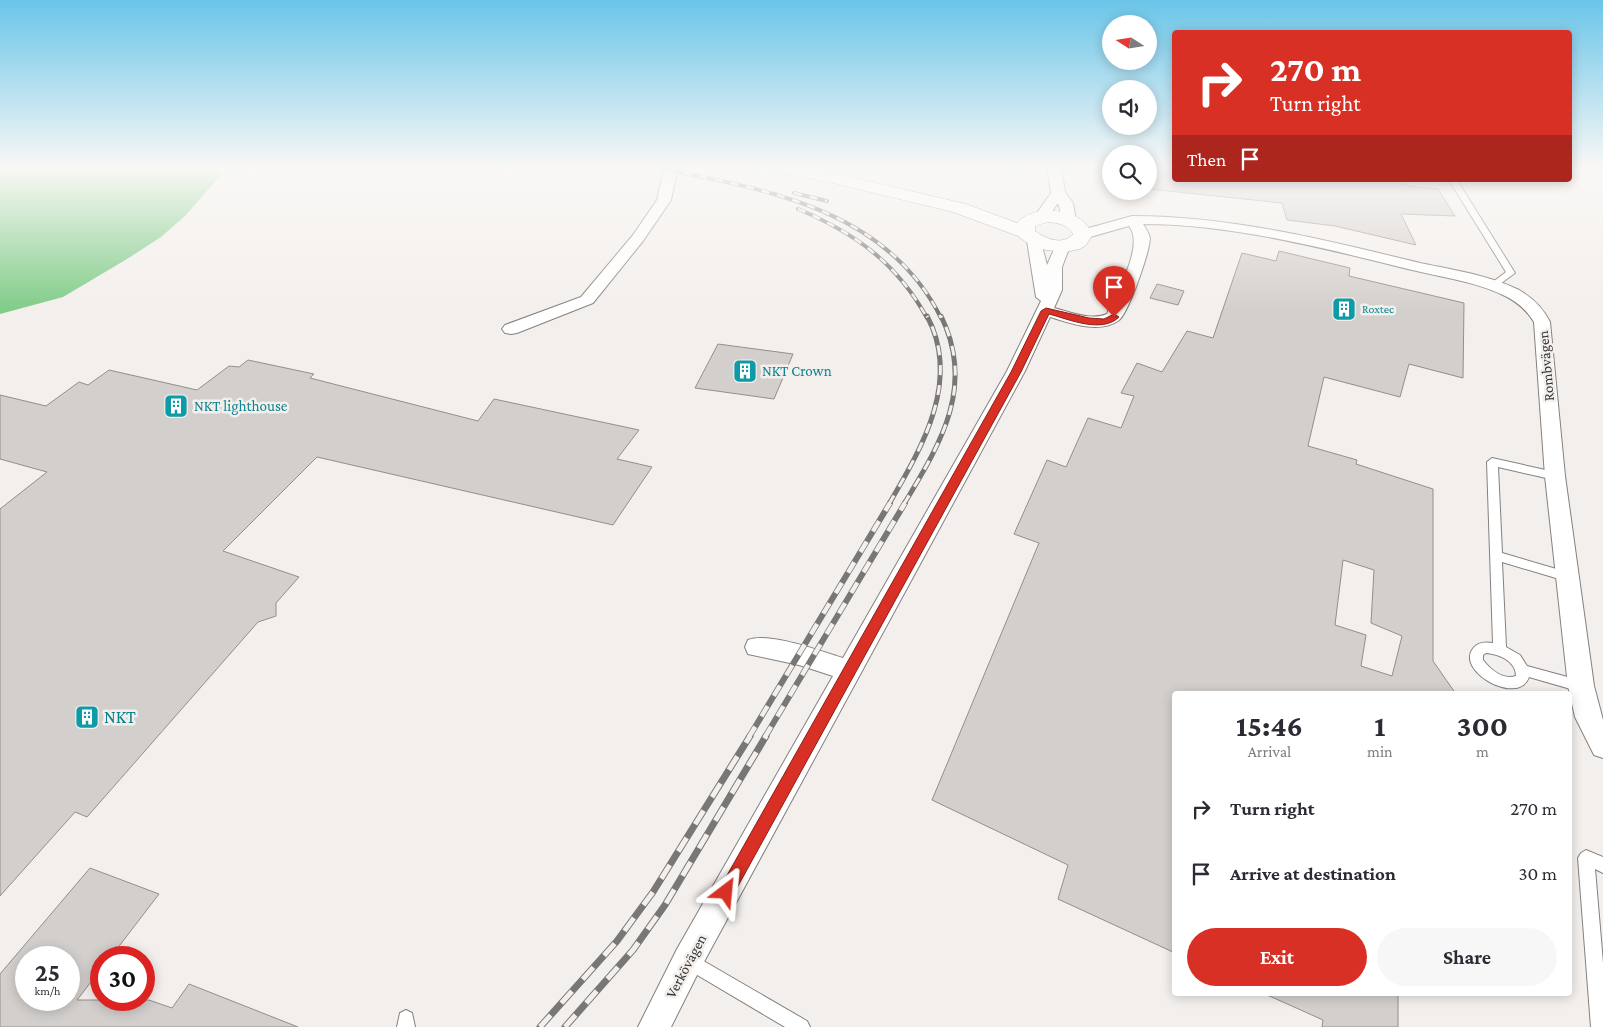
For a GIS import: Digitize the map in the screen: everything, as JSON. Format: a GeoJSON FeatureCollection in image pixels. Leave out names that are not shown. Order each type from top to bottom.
{"type":"FeatureCollection","features":[{"type":"Feature","properties":{"kind":"main road"},"geometry":{"type":"LineString","coordinates":[[986,215],[1033,227],[1048,245],[1062,246],[1077,242],[1076,227],[1055,217],[1033,227]]}},
{"type":"Feature","properties":{"kind":"street"},"geometry":{"type":"LineString","coordinates":[[511,329],[587,300],[638,238],[654,215]]}},
{"type":"Feature","properties":{"kind":"street"},"geometry":{"type":"LineString","coordinates":[[1042,215],[1033,227],[1046,311],[1089,321],[1106,322],[1114,317],[1140,253],[1143,238],[1140,229],[1132,220]]}},
{"type":"Feature","properties":{"kind":"street"},"geometry":{"type":"LineString","coordinates":[[1071,215],[1076,227]]}},
{"type":"Feature","properties":{"kind":"street","name":"Rombvägen"},"geometry":{"type":"LineString","coordinates":[[1076,227],[1132,220],[1172,220],[1241,228],[1368,255],[1493,285],[1507,290],[1528,302],[1542,322],[1555,476],[1581,686],[1596,718],[1603,746]]}},
{"type":"Feature","properties":{"kind":"street","name":"Verkövägen"},"geometry":{"type":"LineString","coordinates":[[654,1027],[688,960],[1016,372],[1046,311],[1054,290],[1054,267],[1062,246]]}},
{"type":"Feature","properties":{"kind":"street"},"geometry":{"type":"LineString","coordinates":[[757,647],[799,655],[849,671]]}},
{"type":"Feature","properties":{"kind":"lane"},"geometry":{"type":"LineString","coordinates":[[1475,215],[1511,273],[1493,285]]}},
{"type":"Feature","properties":{"kind":"lane"},"geometry":{"type":"LineString","coordinates":[[1500,649],[1492,462],[1555,476]]}},
{"type":"Feature","properties":{"kind":"lane"},"geometry":{"type":"LineString","coordinates":[[1496,556],[1566,576]]}},
{"type":"Feature","properties":{"kind":"lane"},"geometry":{"type":"LineString","coordinates":[[1485,647],[1500,649],[1516,658],[1523,670],[1524,675],[1521,680],[1515,683],[1498,680],[1482,669],[1476,658],[1479,649],[1485,647]]}},
{"type":"Feature","properties":{"kind":"lane"},"geometry":{"type":"LineString","coordinates":[[1523,670],[1581,686]]}},
{"type":"Feature","properties":{"kind":"lane"},"geometry":{"type":"LineString","coordinates":[[1600,1027],[1586,858],[1603,865]]}},
{"type":"Feature","properties":{"kind":"lane"},"geometry":{"type":"LineString","coordinates":[[688,960],[801,1027]]}},
{"type":"Feature","properties":{"kind":"green space"},"geometry":{"type":"Polygon","coordinates":[[[0,215],[186,215],[161,237],[63,297],[0,314],[0,215]]]}},
{"type":"Feature","properties":{"kind":"building"},"geometry":{"type":"Polygon","coordinates":[[[1286,215],[1401,215],[1416,245],[1335,226],[1287,220],[1286,215]]]}},
{"type":"Feature","properties":{"kind":"building"},"geometry":{"type":"Polygon","coordinates":[[[1279,251],[1350,268],[1349,276],[1464,303],[1463,378],[1409,364],[1400,397],[1324,377],[1308,446],[1357,460],[1356,464],[1433,489],[1433,661],[1454,691],[1172,691],[1172,952],[1058,899],[1068,865],[932,800],[1039,543],[1014,534],[1047,460],[1066,467],[1088,418],[1121,428],[1134,396],[1121,393],[1137,363],[1162,372],[1187,331],[1213,338],[1242,253],[1276,261],[1279,251]],[[1343,560],[1335,625],[1366,635],[1361,666],[1392,676],[1402,636],[1371,623],[1374,570],[1343,560]]]}},
{"type":"Feature","properties":{"kind":"building"},"geometry":{"type":"Polygon","coordinates":[[[1157,284],[1184,291],[1178,305],[1150,298],[1157,284]]]}},
{"type":"Feature","properties":{"kind":"building","name":"NKT Crown"},"geometry":{"type":"Polygon","coordinates":[[[718,344],[793,354],[774,399],[695,388],[718,344]]]}},
{"type":"Feature","properties":{"kind":"building","name":"NKT"},"geometry":{"type":"Polygon","coordinates":[[[248,360],[314,374],[310,378],[478,421],[494,399],[639,430],[617,459],[652,467],[613,525],[317,457],[223,551],[299,577],[276,603],[276,616],[258,622],[87,817],[75,812],[0,896],[0,509],[47,472],[0,459],[0,395],[46,406],[79,382],[88,385],[109,370],[197,390],[229,366],[239,367],[248,360]]]}},
{"type":"Feature","properties":{"kind":"building"},"geometry":{"type":"Polygon","coordinates":[[[90,868],[159,894],[119,946],[90,946],[90,983],[80,996],[80,946],[24,946],[90,868]]]}},
{"type":"Feature","properties":{"kind":"building"},"geometry":{"type":"Polygon","coordinates":[[[15,956],[15,1011],[80,1011],[80,1000],[90,1000],[90,1011],[155,1011],[155,1002],[172,1008],[189,984],[298,1027],[0,1027],[0,974],[15,956]]]}},
{"type":"Feature","properties":{"kind":"building"},"geometry":{"type":"Polygon","coordinates":[[[1269,996],[1398,996],[1398,1027],[1322,1027],[1323,1020],[1269,996]]]}},
{"type":"Feature","properties":{"kind":"railway"},"geometry":{"type":"LineString","coordinates":[[812,215],[838,228],[873,252],[902,281],[927,318]]}},
{"type":"Feature","properties":{"kind":"railway"},"geometry":{"type":"LineString","coordinates":[[830,215],[855,227],[888,251],[918,281],[941,318]]}},
{"type":"Feature","properties":{"kind":"railway"},"geometry":{"type":"LineString","coordinates":[[889,504],[924,437],[933,414],[939,390],[940,365],[937,340],[927,316]]}},
{"type":"Feature","properties":{"kind":"railway"},"geometry":{"type":"LineString","coordinates":[[904,504],[941,437],[954,391],[955,367],[951,342],[941,316]]}},
{"type":"Feature","properties":{"kind":"railway"},"geometry":{"type":"LineString","coordinates":[[749,737],[890,503]]}},
{"type":"Feature","properties":{"kind":"railway"},"geometry":{"type":"LineString","coordinates":[[765,737],[905,503]]}},
{"type":"Feature","properties":{"kind":"railway"},"geometry":{"type":"LineString","coordinates":[[540,1027],[617,941],[653,892],[750,736]]}},
{"type":"Feature","properties":{"kind":"railway"},"geometry":{"type":"LineString","coordinates":[[565,1027],[633,950],[665,905],[766,736]]}},
{"type":"Feature","properties":{"kind":"place","name":"Roxtec"},"geometry":{"type":"Point","coordinates":[1344,309]}},
{"type":"Feature","properties":{"kind":"place","name":"NKT Crown"},"geometry":{"type":"Point","coordinates":[745,371]}},
{"type":"Feature","properties":{"kind":"place","name":"NKT lighthouse"},"geometry":{"type":"Point","coordinates":[176,406]}},
{"type":"Feature","properties":{"kind":"place","name":"NKT"},"geometry":{"type":"Point","coordinates":[87,717]}},
{"type":"Feature","properties":{"kind":"route"},"geometry":{"type":"LineString","coordinates":[[726,892],[1016,372],[1046,311],[1089,321],[1106,322],[1114,317]]}}]}
